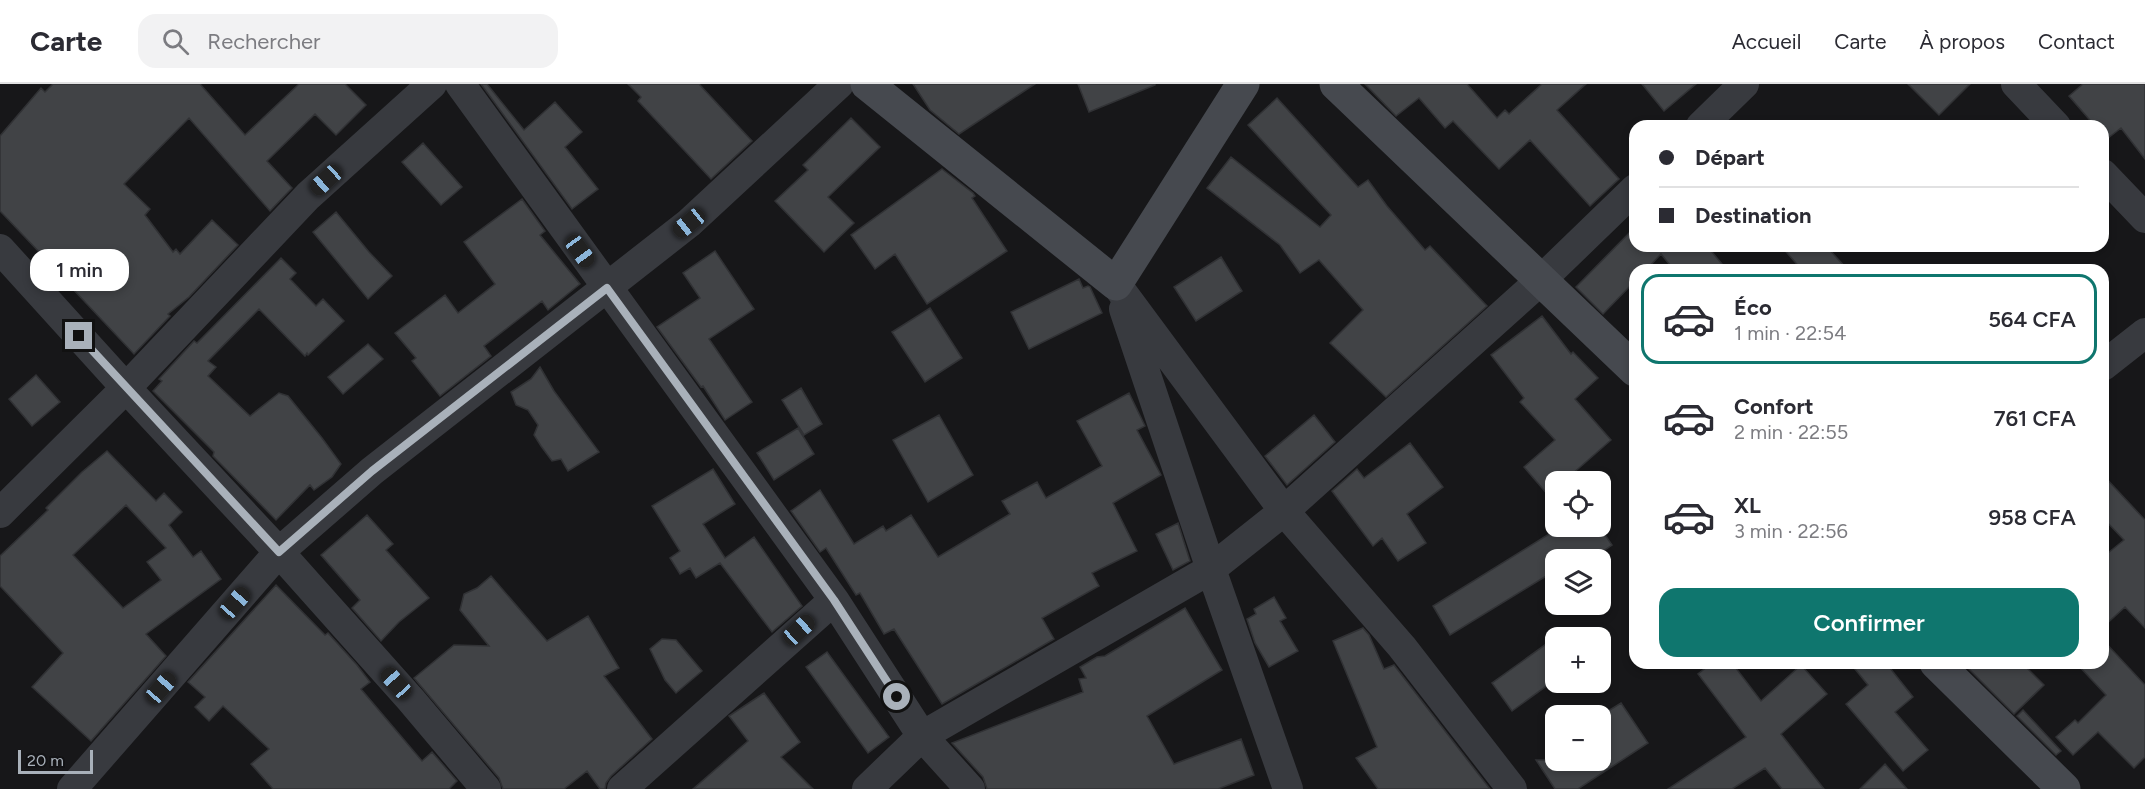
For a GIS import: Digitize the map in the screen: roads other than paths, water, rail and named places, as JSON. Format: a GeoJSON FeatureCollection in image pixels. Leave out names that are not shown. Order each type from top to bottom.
{"type":"FeatureCollection","features":[{"type":"Feature","properties":{"kind":"street"},"geometry":{"type":"LineString","coordinates":[[0,513],[126,388],[308,196],[432,84]]}},
{"type":"Feature","properties":{"kind":"street"},"geometry":{"type":"LineString","coordinates":[[459,84],[834,600],[922,736],[970,789]]}},
{"type":"Feature","properties":{"kind":"street"},"geometry":{"type":"LineString","coordinates":[[72,789],[279,552],[372,471],[689,223],[839,84]]}},
{"type":"Feature","properties":{"kind":"street"},"geometry":{"type":"LineString","coordinates":[[867,84],[1116,284],[1284,511],[1402,647],[1512,789]]}},
{"type":"Feature","properties":{"kind":"street"},"geometry":{"type":"LineString","coordinates":[[1116,284],[1243,84]]}},
{"type":"Feature","properties":{"kind":"street"},"geometry":{"type":"LineString","coordinates":[[1336,84],[1629,364]]}},
{"type":"Feature","properties":{"kind":"street"},"geometry":{"type":"LineString","coordinates":[[1707,120],[1744,84]]}},
{"type":"Feature","properties":{"kind":"street"},"geometry":{"type":"LineString","coordinates":[[2016,84],[2050,120]]}},
{"type":"Feature","properties":{"kind":"street"},"geometry":{"type":"LineString","coordinates":[[2109,180],[2145,218]]}},
{"type":"Feature","properties":{"kind":"street"},"geometry":{"type":"LineString","coordinates":[[867,789],[922,736],[1210,569],[1284,511],[1541,280],[1629,195]]}},
{"type":"Feature","properties":{"kind":"street"},"geometry":{"type":"LineString","coordinates":[[0,249],[279,552],[411,700],[486,789]]}},
{"type":"Feature","properties":{"kind":"street"},"geometry":{"type":"LineString","coordinates":[[1116,284],[1210,569],[1288,789]]}},
{"type":"Feature","properties":{"kind":"street"},"geometry":{"type":"LineString","coordinates":[[2109,361],[2145,333]]}},
{"type":"Feature","properties":{"kind":"street"},"geometry":{"type":"LineString","coordinates":[[622,789],[834,600]]}},
{"type":"Feature","properties":{"kind":"street"},"geometry":{"type":"LineString","coordinates":[[1942,669],[2064,789]]}}]}
